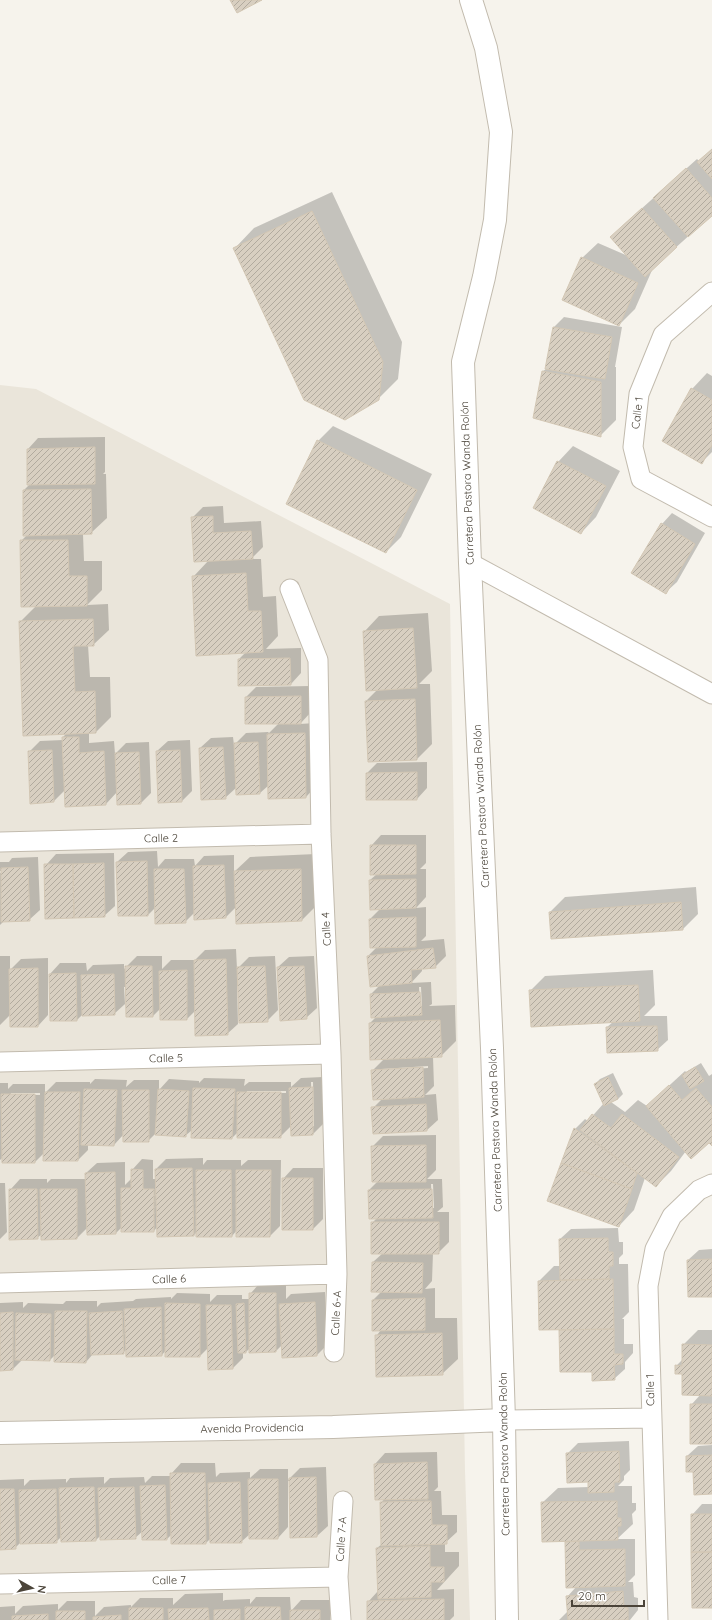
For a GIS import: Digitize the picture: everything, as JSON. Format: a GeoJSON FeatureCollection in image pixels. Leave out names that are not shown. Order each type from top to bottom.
{"type":"FeatureCollection","features":[{"type":"Feature","properties":{"kind":"street","name":"Carretera Pastora Wanda Rolón"},"geometry":{"type":"LineString","coordinates":[[471,0],[486,48],[501,132],[495,220],[484,278],[463,362],[470,563],[492,1040],[504,1420],[507,1620]]}},
{"type":"Feature","properties":{"kind":"street","name":"Calle 1"},"geometry":{"type":"LineString","coordinates":[[712,292],[663,335],[639,394],[633,447],[641,479],[712,517]]}},
{"type":"Feature","properties":{"kind":"street"},"geometry":{"type":"LineString","coordinates":[[470,563],[712,694]]}},
{"type":"Feature","properties":{"kind":"street","name":"Calle 4"},"geometry":{"type":"LineString","coordinates":[[290,589],[318,660],[321,834],[331,1054],[338,1274]]}},
{"type":"Feature","properties":{"kind":"street","name":"Calle 2"},"geometry":{"type":"LineString","coordinates":[[0,842],[321,834]]}},
{"type":"Feature","properties":{"kind":"street","name":"Calle 5"},"geometry":{"type":"LineString","coordinates":[[0,1062],[331,1054]]}},
{"type":"Feature","properties":{"kind":"street","name":"Calle 1"},"geometry":{"type":"LineString","coordinates":[[658,1620],[648,1286],[655,1249],[672,1216],[699,1190],[712,1184]]}},
{"type":"Feature","properties":{"kind":"street","name":"Calle 6"},"geometry":{"type":"LineString","coordinates":[[0,1283],[338,1274]]}},
{"type":"Feature","properties":{"kind":"street","name":"Calle 6-A"},"geometry":{"type":"LineString","coordinates":[[334,1352],[338,1274]]}},
{"type":"Feature","properties":{"kind":"street"},"geometry":{"type":"LineString","coordinates":[[504,1420],[651,1418]]}},
{"type":"Feature","properties":{"kind":"street","name":"Avenida Providencia"},"geometry":{"type":"LineString","coordinates":[[0,1433],[325,1427],[504,1420]]}},
{"type":"Feature","properties":{"kind":"street","name":"Calle 7-A"},"geometry":{"type":"LineString","coordinates":[[340,1620],[338,1577],[343,1501]]}},
{"type":"Feature","properties":{"kind":"street","name":"Calle 7"},"geometry":{"type":"LineString","coordinates":[[0,1584],[338,1577]]}},
{"type":"Feature","properties":{"kind":"shaded area"},"geometry":{"type":"Polygon","coordinates":[[[0,385],[36,389],[450,604],[465,1471],[470,1620],[0,1620],[0,385]]]}},
{"type":"Feature","properties":{"kind":"building"},"geometry":{"type":"Polygon","coordinates":[[[230,0],[262,0],[237,13],[230,0]]]}},
{"type":"Feature","properties":{"kind":"building"},"geometry":{"type":"Polygon","coordinates":[[[712,149],[712,179],[697,162],[712,149]]]}},
{"type":"Feature","properties":{"kind":"building"},"geometry":{"type":"Polygon","coordinates":[[[686,168],[712,198],[712,216],[688,237],[653,198],[686,168]]]}},
{"type":"Feature","properties":{"kind":"building"},"geometry":{"type":"Polygon","coordinates":[[[642,208],[677,247],[645,277],[610,237],[642,208]]]}},
{"type":"Feature","properties":{"kind":"building"},"geometry":{"type":"Polygon","coordinates":[[[312,211],[383,362],[379,400],[345,420],[304,400],[233,248],[312,211]]]}},
{"type":"Feature","properties":{"kind":"building"},"geometry":{"type":"Polygon","coordinates":[[[581,257],[638,283],[619,326],[562,300],[581,257]]]}},
{"type":"Feature","properties":{"kind":"building"},"geometry":{"type":"Polygon","coordinates":[[[553,327],[612,337],[605,379],[545,369],[553,327]]]}},
{"type":"Feature","properties":{"kind":"building"},"geometry":{"type":"Polygon","coordinates":[[[542,371],[601,382],[601,437],[533,418],[542,371]]]}},
{"type":"Feature","properties":{"kind":"building"},"geometry":{"type":"Polygon","coordinates":[[[691,388],[712,400],[712,445],[702,464],[662,441],[691,388]]]}},
{"type":"Feature","properties":{"kind":"building"},"geometry":{"type":"Polygon","coordinates":[[[317,440],[417,490],[386,553],[286,504],[317,440]]]}},
{"type":"Feature","properties":{"kind":"building"},"geometry":{"type":"Polygon","coordinates":[[[95,447],[95,484],[27,485],[27,449],[95,447]]]}},
{"type":"Feature","properties":{"kind":"building"},"geometry":{"type":"Polygon","coordinates":[[[557,461],[606,486],[581,534],[533,508],[557,461]]]}},
{"type":"Feature","properties":{"kind":"building"},"geometry":{"type":"Polygon","coordinates":[[[91,489],[92,534],[23,536],[23,490],[91,489]]]}},
{"type":"Feature","properties":{"kind":"building"},"geometry":{"type":"Polygon","coordinates":[[[213,516],[213,533],[251,531],[253,559],[194,562],[191,517],[213,516]]]}},
{"type":"Feature","properties":{"kind":"building"},"geometry":{"type":"Polygon","coordinates":[[[661,523],[695,544],[666,594],[631,573],[661,523]]]}},
{"type":"Feature","properties":{"kind":"building"},"geometry":{"type":"Polygon","coordinates":[[[20,540],[68,540],[69,576],[87,576],[87,606],[21,607],[20,540]]]}},
{"type":"Feature","properties":{"kind":"building"},"geometry":{"type":"Polygon","coordinates":[[[246,573],[248,611],[261,611],[263,652],[196,656],[192,576],[246,573]]]}},
{"type":"Feature","properties":{"kind":"building"},"geometry":{"type":"Polygon","coordinates":[[[93,619],[94,646],[73,646],[75,692],[95,691],[96,733],[23,736],[19,621],[93,619]]]}},
{"type":"Feature","properties":{"kind":"building"},"geometry":{"type":"Polygon","coordinates":[[[413,628],[417,688],[366,691],[363,631],[413,628]]]}},
{"type":"Feature","properties":{"kind":"building"},"geometry":{"type":"Polygon","coordinates":[[[290,658],[291,685],[238,686],[238,659],[290,658]]]}},
{"type":"Feature","properties":{"kind":"building"},"geometry":{"type":"Polygon","coordinates":[[[301,696],[301,724],[245,724],[245,697],[301,696]]]}},
{"type":"Feature","properties":{"kind":"building"},"geometry":{"type":"Polygon","coordinates":[[[415,699],[417,760],[368,762],[365,701],[415,699]]]}},
{"type":"Feature","properties":{"kind":"building"},"geometry":{"type":"Polygon","coordinates":[[[305,733],[306,798],[268,799],[267,734],[305,733]]]}},
{"type":"Feature","properties":{"kind":"building"},"geometry":{"type":"Polygon","coordinates":[[[62,737],[79,737],[79,753],[104,751],[106,805],[65,807],[62,737]]]}},
{"type":"Feature","properties":{"kind":"building"},"geometry":{"type":"Polygon","coordinates":[[[258,742],[260,794],[236,795],[234,743],[258,742]]]}},
{"type":"Feature","properties":{"kind":"building"},"geometry":{"type":"Polygon","coordinates":[[[223,747],[226,799],[201,800],[199,748],[223,747]]]}},
{"type":"Feature","properties":{"kind":"building"},"geometry":{"type":"Polygon","coordinates":[[[52,750],[54,802],[30,804],[28,751],[52,750]]]}},
{"type":"Feature","properties":{"kind":"building"},"geometry":{"type":"Polygon","coordinates":[[[180,750],[182,802],[158,803],[156,751],[180,750]]]}},
{"type":"Feature","properties":{"kind":"building"},"geometry":{"type":"Polygon","coordinates":[[[139,752],[141,804],[117,805],[115,753],[139,752]]]}},
{"type":"Feature","properties":{"kind":"building"},"geometry":{"type":"Polygon","coordinates":[[[417,772],[417,800],[366,800],[366,773],[417,772]]]}},
{"type":"Feature","properties":{"kind":"building"},"geometry":{"type":"Polygon","coordinates":[[[370,845],[416,845],[416,874],[370,875],[370,845]]]}},
{"type":"Feature","properties":{"kind":"building"},"geometry":{"type":"Polygon","coordinates":[[[147,861],[148,916],[118,916],[116,862],[147,861]]]}},
{"type":"Feature","properties":{"kind":"building"},"geometry":{"type":"Polygon","coordinates":[[[104,863],[105,917],[74,918],[73,864],[104,863]]]}},
{"type":"Feature","properties":{"kind":"building"},"geometry":{"type":"Polygon","coordinates":[[[44,864],[73,864],[74,918],[45,919],[44,864]]]}},
{"type":"Feature","properties":{"kind":"building"},"geometry":{"type":"Polygon","coordinates":[[[224,865],[226,918],[194,920],[193,866],[224,865]]]}},
{"type":"Feature","properties":{"kind":"building"},"geometry":{"type":"Polygon","coordinates":[[[28,867],[30,921],[1,922],[1,868],[28,867]]]}},
{"type":"Feature","properties":{"kind":"building"},"geometry":{"type":"Polygon","coordinates":[[[154,869],[184,869],[186,923],[155,924],[154,869]]]}},
{"type":"Feature","properties":{"kind":"building"},"geometry":{"type":"Polygon","coordinates":[[[301,869],[302,921],[236,924],[234,871],[301,869]]]}},
{"type":"Feature","properties":{"kind":"building"},"geometry":{"type":"Polygon","coordinates":[[[416,879],[416,908],[370,910],[369,880],[416,879]]]}},
{"type":"Feature","properties":{"kind":"building"},"geometry":{"type":"Polygon","coordinates":[[[681,902],[683,930],[551,939],[549,912],[681,902]]]}},
{"type":"Feature","properties":{"kind":"building"},"geometry":{"type":"Polygon","coordinates":[[[416,917],[416,947],[370,948],[369,919],[416,917]]]}},
{"type":"Feature","properties":{"kind":"building"},"geometry":{"type":"Polygon","coordinates":[[[433,948],[436,968],[411,970],[412,983],[370,987],[367,956],[433,948]]]}},
{"type":"Feature","properties":{"kind":"building"},"geometry":{"type":"Polygon","coordinates":[[[226,959],[228,1035],[195,1036],[194,960],[226,959]]]}},
{"type":"Feature","properties":{"kind":"building"},"geometry":{"type":"Polygon","coordinates":[[[125,966],[152,966],[153,1017],[126,1017],[125,966]]]}},
{"type":"Feature","properties":{"kind":"building"},"geometry":{"type":"Polygon","coordinates":[[[265,966],[268,1022],[239,1023],[237,967],[265,966]]]}},
{"type":"Feature","properties":{"kind":"building"},"geometry":{"type":"Polygon","coordinates":[[[304,966],[307,1019],[280,1021],[277,967],[304,966]]]}},
{"type":"Feature","properties":{"kind":"building"},"geometry":{"type":"Polygon","coordinates":[[[38,968],[38,1027],[10,1027],[9,969],[38,968]]]}},
{"type":"Feature","properties":{"kind":"building"},"geometry":{"type":"Polygon","coordinates":[[[187,970],[187,1020],[160,1020],[159,971],[187,970]]]}},
{"type":"Feature","properties":{"kind":"building"},"geometry":{"type":"Polygon","coordinates":[[[76,973],[77,1021],[50,1021],[49,974],[76,973]]]}},
{"type":"Feature","properties":{"kind":"building"},"geometry":{"type":"Polygon","coordinates":[[[114,974],[115,1015],[82,1016],[81,975],[114,974]]]}},
{"type":"Feature","properties":{"kind":"building"},"geometry":{"type":"Polygon","coordinates":[[[638,985],[640,1021],[531,1027],[529,990],[638,985]]]}},
{"type":"Feature","properties":{"kind":"building"},"geometry":{"type":"Polygon","coordinates":[[[420,992],[422,1015],[371,1018],[370,994],[420,992]]]}},
{"type":"Feature","properties":{"kind":"building"},"geometry":{"type":"Polygon","coordinates":[[[440,1020],[442,1057],[370,1060],[369,1023],[440,1020]]]}},
{"type":"Feature","properties":{"kind":"building"},"geometry":{"type":"Polygon","coordinates":[[[657,1026],[658,1051],[607,1053],[606,1027],[657,1026]]]}},
{"type":"Feature","properties":{"kind":"building"},"geometry":{"type":"Polygon","coordinates":[[[423,1067],[424,1097],[373,1100],[371,1070],[423,1067]]]}},
{"type":"Feature","properties":{"kind":"building"},"geometry":{"type":"Polygon","coordinates":[[[695,1067],[704,1081],[690,1089],[682,1075],[695,1067]]]}},
{"type":"Feature","properties":{"kind":"building"},"geometry":{"type":"Polygon","coordinates":[[[608,1077],[618,1099],[604,1106],[594,1084],[608,1077]]]}},
{"type":"Feature","properties":{"kind":"building"},"geometry":{"type":"Polygon","coordinates":[[[669,1085],[682,1100],[696,1088],[712,1107],[712,1146],[709,1143],[691,1159],[646,1106],[669,1085]]]}},
{"type":"Feature","properties":{"kind":"building"},"geometry":{"type":"Polygon","coordinates":[[[313,1087],[313,1135],[291,1136],[289,1088],[313,1087]]]}},
{"type":"Feature","properties":{"kind":"building"},"geometry":{"type":"Polygon","coordinates":[[[193,1088],[235,1089],[232,1139],[191,1138],[193,1088]]]}},
{"type":"Feature","properties":{"kind":"building"},"geometry":{"type":"Polygon","coordinates":[[[84,1089],[117,1090],[114,1146],[81,1145],[84,1089]]]}},
{"type":"Feature","properties":{"kind":"building"},"geometry":{"type":"Polygon","coordinates":[[[158,1089],[189,1091],[186,1137],[155,1135],[158,1089]]]}},
{"type":"Feature","properties":{"kind":"building"},"geometry":{"type":"Polygon","coordinates":[[[122,1090],[149,1090],[149,1142],[123,1142],[122,1090]]]}},
{"type":"Feature","properties":{"kind":"building"},"geometry":{"type":"Polygon","coordinates":[[[45,1092],[80,1092],[78,1161],[43,1161],[45,1092]]]}},
{"type":"Feature","properties":{"kind":"building"},"geometry":{"type":"Polygon","coordinates":[[[237,1092],[281,1092],[281,1138],[237,1138],[237,1092]]]}},
{"type":"Feature","properties":{"kind":"building"},"geometry":{"type":"Polygon","coordinates":[[[1,1094],[35,1094],[35,1163],[2,1163],[1,1094]]]}},
{"type":"Feature","properties":{"kind":"building"},"geometry":{"type":"Polygon","coordinates":[[[426,1104],[427,1131],[373,1134],[371,1107],[426,1104]]]}},
{"type":"Feature","properties":{"kind":"building"},"geometry":{"type":"Polygon","coordinates":[[[592,1114],[611,1128],[622,1114],[679,1157],[656,1187],[580,1130],[592,1114]]]}},
{"type":"Feature","properties":{"kind":"building"},"geometry":{"type":"Polygon","coordinates":[[[574,1128],[637,1173],[632,1189],[561,1163],[574,1128]]]}},
{"type":"Feature","properties":{"kind":"building"},"geometry":{"type":"Polygon","coordinates":[[[426,1145],[426,1182],[372,1182],[371,1146],[426,1145]]]}},
{"type":"Feature","properties":{"kind":"building"},"geometry":{"type":"Polygon","coordinates":[[[561,1163],[632,1189],[619,1227],[547,1201],[561,1163]]]}},
{"type":"Feature","properties":{"kind":"building"},"geometry":{"type":"Polygon","coordinates":[[[192,1168],[194,1236],[157,1237],[155,1169],[192,1168]]]}},
{"type":"Feature","properties":{"kind":"building"},"geometry":{"type":"Polygon","coordinates":[[[131,1169],[143,1170],[143,1189],[154,1189],[154,1232],[121,1232],[121,1188],[131,1188],[131,1169]]]}},
{"type":"Feature","properties":{"kind":"building"},"geometry":{"type":"Polygon","coordinates":[[[196,1170],[231,1170],[232,1237],[196,1237],[196,1170]]]}},
{"type":"Feature","properties":{"kind":"building"},"geometry":{"type":"Polygon","coordinates":[[[236,1170],[271,1170],[270,1237],[236,1237],[236,1170]]]}},
{"type":"Feature","properties":{"kind":"building"},"geometry":{"type":"Polygon","coordinates":[[[115,1172],[116,1234],[87,1235],[85,1173],[115,1172]]]}},
{"type":"Feature","properties":{"kind":"building"},"geometry":{"type":"Polygon","coordinates":[[[282,1178],[313,1178],[313,1230],[282,1230],[282,1178]]]}},
{"type":"Feature","properties":{"kind":"building"},"geometry":{"type":"Polygon","coordinates":[[[9,1189],[37,1189],[38,1239],[9,1240],[9,1189]]]}},
{"type":"Feature","properties":{"kind":"building"},"geometry":{"type":"Polygon","coordinates":[[[40,1189],[77,1189],[77,1239],[41,1240],[40,1189]]]}},
{"type":"Feature","properties":{"kind":"building"},"geometry":{"type":"Polygon","coordinates":[[[432,1189],[433,1218],[369,1219],[368,1190],[432,1189]]]}},
{"type":"Feature","properties":{"kind":"building"},"geometry":{"type":"Polygon","coordinates":[[[371,1222],[439,1222],[439,1254],[371,1254],[371,1222]]]}},
{"type":"Feature","properties":{"kind":"building"},"geometry":{"type":"Polygon","coordinates":[[[608,1238],[608,1252],[613,1252],[613,1266],[609,1266],[609,1279],[560,1280],[559,1239],[608,1238]]]}},
{"type":"Feature","properties":{"kind":"building"},"geometry":{"type":"Polygon","coordinates":[[[712,1259],[712,1297],[688,1297],[687,1260],[712,1259]]]}},
{"type":"Feature","properties":{"kind":"building"},"geometry":{"type":"Polygon","coordinates":[[[372,1262],[423,1263],[422,1293],[371,1292],[372,1262]]]}},
{"type":"Feature","properties":{"kind":"building"},"geometry":{"type":"Polygon","coordinates":[[[613,1279],[614,1329],[539,1330],[538,1281],[613,1279]]]}},
{"type":"Feature","properties":{"kind":"building"},"geometry":{"type":"Polygon","coordinates":[[[249,1293],[276,1293],[276,1352],[249,1353],[249,1293]]]}},
{"type":"Feature","properties":{"kind":"building"},"geometry":{"type":"Polygon","coordinates":[[[425,1298],[425,1330],[372,1331],[372,1300],[425,1298]]]}},
{"type":"Feature","properties":{"kind":"building"},"geometry":{"type":"Polygon","coordinates":[[[315,1302],[317,1356],[282,1358],[279,1304],[315,1302]]]}},
{"type":"Feature","properties":{"kind":"building"},"geometry":{"type":"Polygon","coordinates":[[[165,1303],[200,1304],[200,1357],[165,1357],[165,1303]]]}},
{"type":"Feature","properties":{"kind":"building"},"geometry":{"type":"Polygon","coordinates":[[[244,1303],[246,1353],[238,1353],[236,1304],[244,1303]]]}},
{"type":"Feature","properties":{"kind":"building"},"geometry":{"type":"Polygon","coordinates":[[[206,1305],[231,1305],[233,1369],[208,1370],[206,1305]]]}},
{"type":"Feature","properties":{"kind":"building"},"geometry":{"type":"Polygon","coordinates":[[[161,1307],[162,1356],[126,1357],[124,1309],[161,1307]]]}},
{"type":"Feature","properties":{"kind":"building"},"geometry":{"type":"Polygon","coordinates":[[[55,1311],[87,1311],[86,1363],[54,1362],[55,1311]]]}},
{"type":"Feature","properties":{"kind":"building"},"geometry":{"type":"Polygon","coordinates":[[[122,1311],[124,1354],[91,1355],[89,1313],[122,1311]]]}},
{"type":"Feature","properties":{"kind":"building"},"geometry":{"type":"Polygon","coordinates":[[[13,1312],[13,1370],[0,1371],[0,1313],[13,1312]]]}},
{"type":"Feature","properties":{"kind":"building"},"geometry":{"type":"Polygon","coordinates":[[[16,1313],[51,1314],[50,1361],[15,1360],[16,1313]]]}},
{"type":"Feature","properties":{"kind":"building"},"geometry":{"type":"Polygon","coordinates":[[[614,1329],[614,1354],[623,1354],[623,1364],[614,1365],[615,1380],[592,1381],[592,1372],[560,1372],[559,1330],[614,1329]]]}},
{"type":"Feature","properties":{"kind":"building"},"geometry":{"type":"Polygon","coordinates":[[[442,1333],[443,1375],[376,1377],[375,1335],[442,1333]]]}},
{"type":"Feature","properties":{"kind":"building"},"geometry":{"type":"Polygon","coordinates":[[[682,1344],[712,1345],[712,1396],[682,1395],[682,1374],[675,1374],[675,1365],[682,1366],[682,1344]]]}},
{"type":"Feature","properties":{"kind":"building"},"geometry":{"type":"Polygon","coordinates":[[[690,1404],[712,1404],[712,1444],[690,1444],[690,1404]]]}},
{"type":"Feature","properties":{"kind":"building"},"geometry":{"type":"Polygon","coordinates":[[[619,1451],[620,1482],[614,1482],[614,1492],[588,1493],[588,1482],[567,1483],[566,1453],[619,1451]]]}},
{"type":"Feature","properties":{"kind":"building"},"geometry":{"type":"Polygon","coordinates":[[[712,1455],[712,1494],[694,1495],[693,1472],[686,1472],[686,1456],[712,1455]]]}},
{"type":"Feature","properties":{"kind":"building"},"geometry":{"type":"Polygon","coordinates":[[[427,1462],[428,1499],[375,1500],[374,1464],[427,1462]]]}},
{"type":"Feature","properties":{"kind":"building"},"geometry":{"type":"Polygon","coordinates":[[[170,1473],[205,1473],[206,1544],[171,1544],[170,1473]]]}},
{"type":"Feature","properties":{"kind":"building"},"geometry":{"type":"Polygon","coordinates":[[[316,1477],[317,1537],[290,1538],[289,1478],[316,1477]]]}},
{"type":"Feature","properties":{"kind":"building"},"geometry":{"type":"Polygon","coordinates":[[[248,1479],[278,1479],[278,1539],[249,1539],[248,1479]]]}},
{"type":"Feature","properties":{"kind":"building"},"geometry":{"type":"Polygon","coordinates":[[[240,1482],[242,1543],[210,1543],[208,1483],[240,1482]]]}},
{"type":"Feature","properties":{"kind":"building"},"geometry":{"type":"Polygon","coordinates":[[[165,1485],[167,1540],[142,1540],[140,1486],[165,1485]]]}},
{"type":"Feature","properties":{"kind":"building"},"geometry":{"type":"Polygon","coordinates":[[[94,1487],[96,1541],[61,1542],[59,1488],[94,1487]]]}},
{"type":"Feature","properties":{"kind":"building"},"geometry":{"type":"Polygon","coordinates":[[[134,1487],[136,1539],[100,1540],[98,1488],[134,1487]]]}},
{"type":"Feature","properties":{"kind":"building"},"geometry":{"type":"Polygon","coordinates":[[[0,1489],[14,1489],[16,1549],[0,1550],[0,1489]]]}},
{"type":"Feature","properties":{"kind":"building"},"geometry":{"type":"Polygon","coordinates":[[[56,1489],[57,1543],[20,1544],[19,1490],[56,1489]]]}},
{"type":"Feature","properties":{"kind":"building"},"geometry":{"type":"Polygon","coordinates":[[[431,1501],[432,1525],[447,1525],[447,1544],[381,1546],[380,1502],[431,1501]]]}},
{"type":"Feature","properties":{"kind":"building"},"geometry":{"type":"Polygon","coordinates":[[[617,1501],[617,1518],[621,1518],[621,1526],[617,1526],[618,1540],[542,1542],[541,1502],[617,1501]]]}},
{"type":"Feature","properties":{"kind":"building"},"geometry":{"type":"Polygon","coordinates":[[[691,1514],[712,1514],[712,1552],[691,1552],[691,1514]]]}},
{"type":"Feature","properties":{"kind":"building"},"geometry":{"type":"Polygon","coordinates":[[[579,1541],[579,1550],[625,1549],[625,1586],[566,1588],[565,1542],[579,1541]]]}},
{"type":"Feature","properties":{"kind":"building"},"geometry":{"type":"Polygon","coordinates":[[[430,1546],[430,1567],[444,1567],[444,1582],[431,1582],[431,1597],[378,1599],[376,1548],[430,1546]]]}},
{"type":"Feature","properties":{"kind":"building"},"geometry":{"type":"Polygon","coordinates":[[[691,1552],[712,1552],[712,1608],[692,1608],[691,1552]]]}},
{"type":"Feature","properties":{"kind":"building"},"geometry":{"type":"Polygon","coordinates":[[[623,1591],[624,1607],[628,1608],[628,1620],[568,1620],[566,1596],[623,1591]]]}},
{"type":"Feature","properties":{"kind":"building"},"geometry":{"type":"Polygon","coordinates":[[[444,1599],[444,1620],[367,1620],[367,1601],[444,1599]]]}},
{"type":"Feature","properties":{"kind":"building"},"geometry":{"type":"Polygon","coordinates":[[[245,1607],[280,1607],[281,1620],[245,1620],[245,1607]]]}},
{"type":"Feature","properties":{"kind":"building"},"geometry":{"type":"Polygon","coordinates":[[[129,1608],[163,1608],[163,1620],[129,1620],[129,1608]]]}},
{"type":"Feature","properties":{"kind":"building"},"geometry":{"type":"Polygon","coordinates":[[[208,1608],[209,1620],[169,1620],[168,1609],[208,1608]]]}},
{"type":"Feature","properties":{"kind":"building"},"geometry":{"type":"Polygon","coordinates":[[[240,1609],[240,1620],[214,1620],[214,1610],[240,1609]]]}},
{"type":"Feature","properties":{"kind":"building"},"geometry":{"type":"Polygon","coordinates":[[[290,1610],[320,1610],[320,1620],[290,1620],[290,1610]]]}},
{"type":"Feature","properties":{"kind":"building"},"geometry":{"type":"Polygon","coordinates":[[[56,1611],[85,1611],[85,1620],[56,1620],[56,1611]]]}},
{"type":"Feature","properties":{"kind":"building"},"geometry":{"type":"Polygon","coordinates":[[[48,1614],[48,1620],[12,1620],[12,1616],[48,1614]]]}},
{"type":"Feature","properties":{"kind":"building"},"geometry":{"type":"Polygon","coordinates":[[[121,1615],[121,1620],[93,1620],[93,1617],[121,1615]]]}}]}
